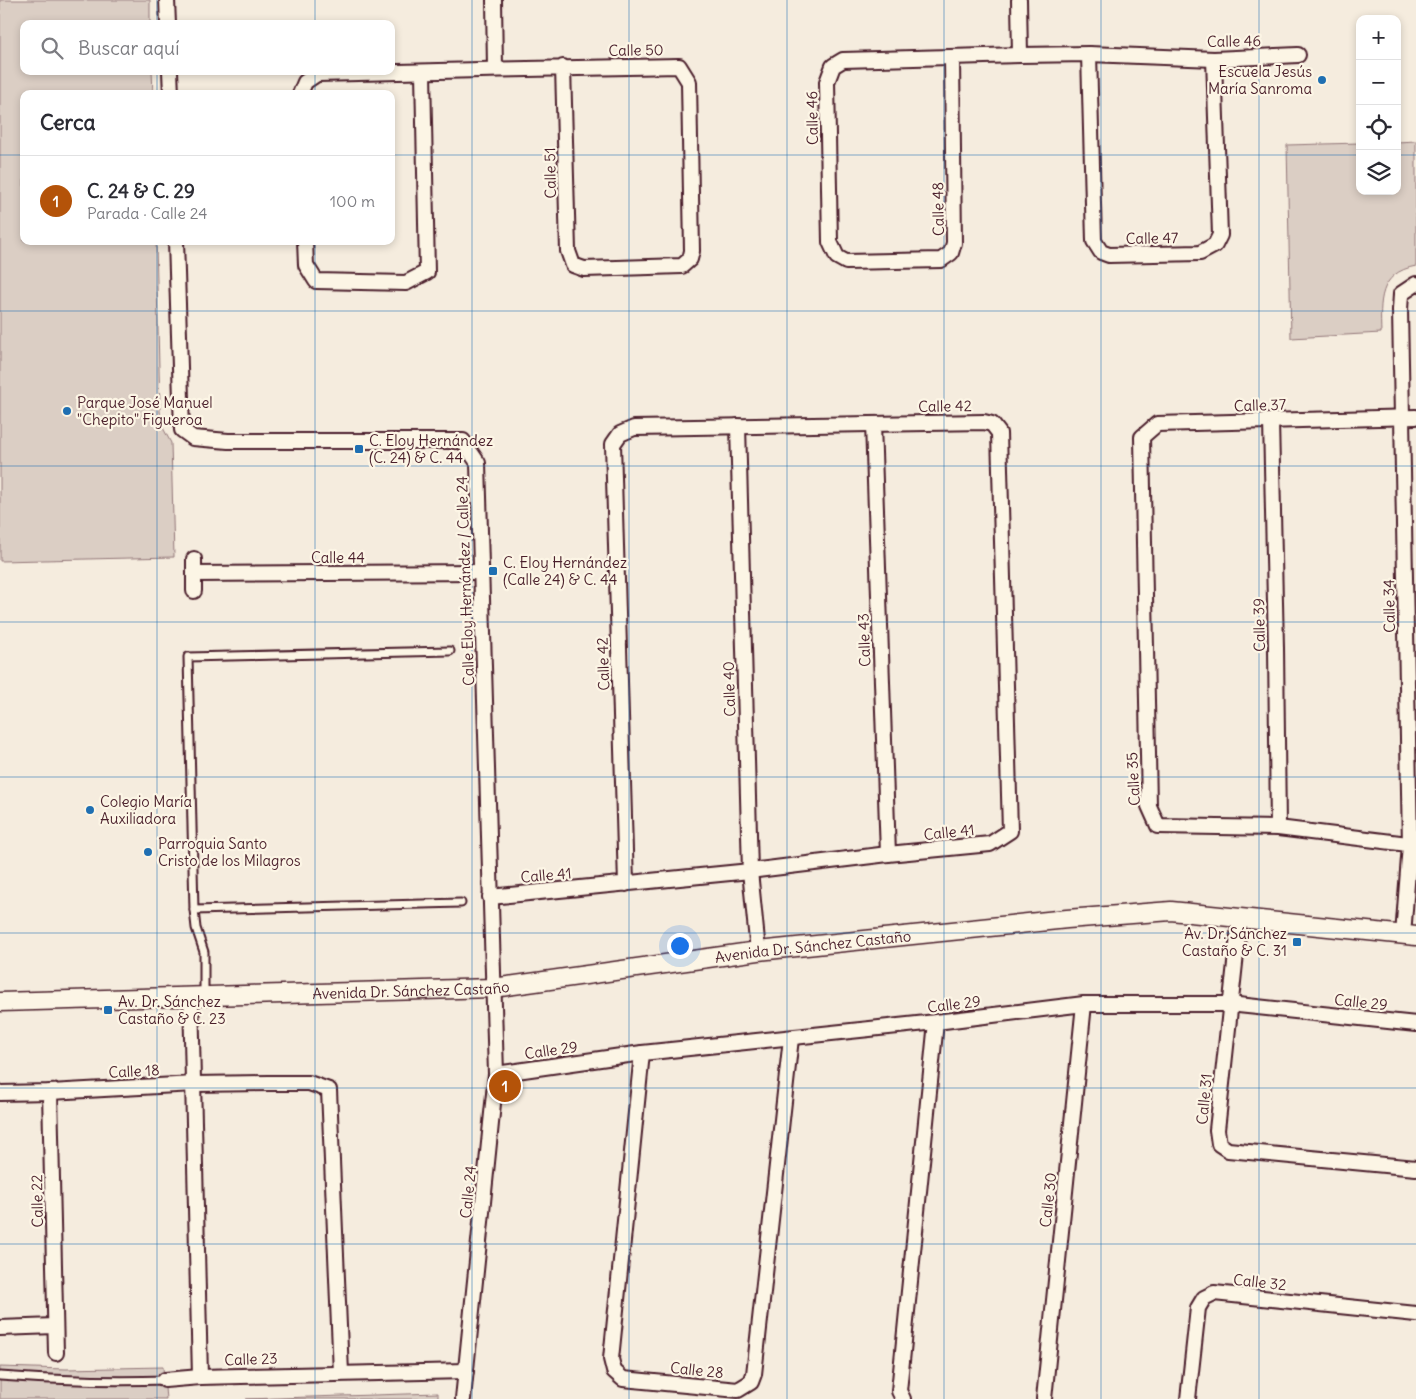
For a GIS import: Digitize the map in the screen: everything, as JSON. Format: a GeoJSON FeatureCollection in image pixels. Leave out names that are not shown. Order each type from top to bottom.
{"type":"FeatureCollection","features":[{"type":"Feature","properties":{"kind":"street"},"geometry":{"type":"LineString","coordinates":[[168,0],[168,20]]}},
{"type":"Feature","properties":{"kind":"street"},"geometry":{"type":"LineString","coordinates":[[494,0],[495,69]]}},
{"type":"Feature","properties":{"kind":"street"},"geometry":{"type":"LineString","coordinates":[[1019,0],[1020,55]]}},
{"type":"Feature","properties":{"kind":"street","name":"Calle 46"},"geometry":{"type":"LineString","coordinates":[[846,262],[837,257],[830,242],[828,82],[833,66],[843,60],[1089,54],[1214,59],[1298,55]]}},
{"type":"Feature","properties":{"kind":"street","name":"Calle 47"},"geometry":{"type":"LineString","coordinates":[[1089,54],[1094,241],[1101,252],[1110,255],[1200,253],[1215,246],[1220,235],[1214,59]]}},
{"type":"Feature","properties":{"kind":"street","name":"Calle 48"},"geometry":{"type":"LineString","coordinates":[[846,262],[941,260],[951,253],[954,243],[952,58]]}},
{"type":"Feature","properties":{"kind":"street","name":"Calle 50"},"geometry":{"type":"LineString","coordinates":[[395,73],[679,66],[689,82],[692,250],[690,259],[682,266],[584,269]]}},
{"type":"Feature","properties":{"kind":"street","name":"Calle 51"},"geometry":{"type":"LineString","coordinates":[[563,68],[568,251],[574,265],[584,269]]}},
{"type":"Feature","properties":{"kind":"street"},"geometry":{"type":"LineString","coordinates":[[305,245],[306,265],[316,281],[406,283],[428,272],[423,72]]}},
{"type":"Feature","properties":{"kind":"street"},"geometry":{"type":"LineString","coordinates":[[170,75],[171,90]]}},
{"type":"Feature","properties":{"kind":"street","name":"Calle 50"},"geometry":{"type":"LineString","coordinates":[[302,90],[305,82],[316,75]]}},
{"type":"Feature","properties":{"kind":"street","name":"Calle Eloy Hernández / Calle 24"},"geometry":{"type":"LineString","coordinates":[[176,245],[182,430],[193,438],[228,441],[463,441],[478,463],[493,988]]}},
{"type":"Feature","properties":{"kind":"street","name":"Calle 34"},"geometry":{"type":"LineString","coordinates":[[1409,936],[1413,845],[1410,532],[1402,418],[1400,310],[1402,294],[1416,284]]}},
{"type":"Feature","properties":{"kind":"street","name":"Calle 37"},"geometry":{"type":"LineString","coordinates":[[1143,469],[1142,437],[1157,424],[1416,417]]}},
{"type":"Feature","properties":{"kind":"street","name":"Calle 39"},"geometry":{"type":"LineString","coordinates":[[1271,421],[1278,828]]}},
{"type":"Feature","properties":{"kind":"street","name":"Calle 42"},"geometry":{"type":"LineString","coordinates":[[626,884],[613,444],[620,434],[634,428],[984,422],[992,424],[998,432]]}},
{"type":"Feature","properties":{"kind":"street","name":"Calle 43"},"geometry":{"type":"LineString","coordinates":[[874,424],[888,854]]}},
{"type":"Feature","properties":{"kind":"street","name":"Calle 40"},"geometry":{"type":"LineString","coordinates":[[738,426],[750,871],[758,951]]}},
{"type":"Feature","properties":{"kind":"street","name":"Calle 41"},"geometry":{"type":"LineString","coordinates":[[490,897],[750,871],[990,844],[1010,831],[998,432]]}},
{"type":"Feature","properties":{"kind":"street","name":"Calle 35"},"geometry":{"type":"LineString","coordinates":[[1143,469],[1149,806],[1158,826],[1278,828],[1413,845]]}},
{"type":"Feature","properties":{"kind":"street"},"geometry":{"type":"LineString","coordinates":[[194,559],[194,591]]}},
{"type":"Feature","properties":{"kind":"street","name":"Calle 44"},"geometry":{"type":"LineString","coordinates":[[194,574],[481,572]]}},
{"type":"Feature","properties":{"kind":"street","name":"Avenida Dr. Sánchez Castaño"},"geometry":{"type":"LineString","coordinates":[[0,1002],[493,988],[758,951],[1067,919],[1171,911],[1409,936]]}},
{"type":"Feature","properties":{"kind":"street","name":"Calle 31"},"geometry":{"type":"LineString","coordinates":[[1240,917],[1216,1130],[1218,1144],[1228,1150],[1416,1168]]}},
{"type":"Feature","properties":{"kind":"street","name":"Calle 24"},"geometry":{"type":"LineString","coordinates":[[463,1399],[496,1074],[493,988]]}},
{"type":"Feature","properties":{"kind":"street"},"geometry":{"type":"LineString","coordinates":[[198,996],[194,1084],[200,1377]]}},
{"type":"Feature","properties":{"kind":"street","name":"Calle 29"},"geometry":{"type":"LineString","coordinates":[[496,1074],[642,1053],[936,1022],[1084,1004],[1229,1004],[1416,1024]]}},
{"type":"Feature","properties":{"kind":"street","name":"Calle 30"},"geometry":{"type":"LineString","coordinates":[[1044,1399],[1084,1004]]}},
{"type":"Feature","properties":{"kind":"street"},"geometry":{"type":"LineString","coordinates":[[902,1399],[898,1390],[936,1022]]}},
{"type":"Feature","properties":{"kind":"street","name":"Calle 28"},"geometry":{"type":"LineString","coordinates":[[642,1053],[611,1359],[614,1371],[623,1379],[738,1390],[751,1382],[754,1374],[791,1038]]}},
{"type":"Feature","properties":{"kind":"street","name":"Calle 18"},"geometry":{"type":"LineString","coordinates":[[0,1093],[194,1084],[270,1083],[308,1083],[329,1090],[341,1373]]}},
{"type":"Feature","properties":{"kind":"street","name":"Calle 22"},"geometry":{"type":"LineString","coordinates":[[50,1092],[56,1353]]}},
{"type":"Feature","properties":{"kind":"street","name":"Calle 32"},"geometry":{"type":"LineString","coordinates":[[1188,1399],[1198,1308],[1204,1298],[1214,1293],[1416,1314]]}},
{"type":"Feature","properties":{"kind":"street"},"geometry":{"type":"LineString","coordinates":[[0,1328],[55,1326]]}},
{"type":"Feature","properties":{"kind":"street","name":"Calle 23"},"geometry":{"type":"LineString","coordinates":[[165,1380],[200,1377],[466,1371]]}},
{"type":"Feature","properties":{"kind":"lane"},"geometry":{"type":"LineString","coordinates":[[198,996],[204,952],[196,928],[194,910],[188,657],[450,651]]}},
{"type":"Feature","properties":{"kind":"lane"},"geometry":{"type":"LineString","coordinates":[[194,910],[461,903]]}},
{"type":"Feature","properties":{"kind":"lane"},"geometry":{"type":"LineString","coordinates":[[0,1376],[72,1381],[165,1380]]}},
{"type":"Feature","properties":{"kind":"shaded area"},"geometry":{"type":"Polygon","coordinates":[[[0,0],[150,0],[150,20],[20,20],[20,75],[152,75],[153,90],[20,90],[20,245],[156,245],[160,411],[162,426],[171,443],[174,557],[0,561],[0,0]]]}},
{"type":"Feature","properties":{"kind":"shaded area"},"geometry":{"type":"Polygon","coordinates":[[[1416,141],[1416,266],[1394,275],[1388,282],[1382,300],[1381,333],[1291,338],[1287,145],[1356,143],[1356,195],[1401,195],[1401,142],[1416,141]]]}},
{"type":"Feature","properties":{"kind":"shaded area"},"geometry":{"type":"Polygon","coordinates":[[[0,1367],[66,1369],[163,1367],[166,1399],[0,1399],[0,1367]]]}},
{"type":"Feature","properties":{"kind":"shaded area"},"geometry":{"type":"Polygon","coordinates":[[[438,1393],[438,1399],[246,1399],[438,1393]]]}},
{"type":"Feature","properties":{"kind":"place","name":"Escuela Jesús María Sanroma"},"geometry":{"type":"Point","coordinates":[1322,80]}},
{"type":"Feature","properties":{"kind":"place","name":"Parque José Manuel \"Chepito\" Figueroa"},"geometry":{"type":"Point","coordinates":[67,411]}},
{"type":"Feature","properties":{"kind":"place","name":"C. Eloy Hernández (C. 24) & C. 44"},"geometry":{"type":"Point","coordinates":[359,449]}},
{"type":"Feature","properties":{"kind":"place","name":"C. Eloy Hernández (Calle 24) & C. 44"},"geometry":{"type":"Point","coordinates":[493,571]}},
{"type":"Feature","properties":{"kind":"place","name":"Colegio María Auxiliadora"},"geometry":{"type":"Point","coordinates":[90,810]}},
{"type":"Feature","properties":{"kind":"place","name":"Parroquia Santo Cristo de los Milagros"},"geometry":{"type":"Point","coordinates":[148,852]}},
{"type":"Feature","properties":{"kind":"place","name":"Av. Dr. Sánchez Castaño & C. 31"},"geometry":{"type":"Point","coordinates":[1297,942]}},
{"type":"Feature","properties":{"kind":"place","name":"Av. Dr. Sánchez Castaño & C. 23"},"geometry":{"type":"Point","coordinates":[108,1010]}},
{"type":"Feature","properties":{"kind":"place","name":"C. 24 & C. 29"},"geometry":{"type":"Point","coordinates":[505,1086]}}]}
